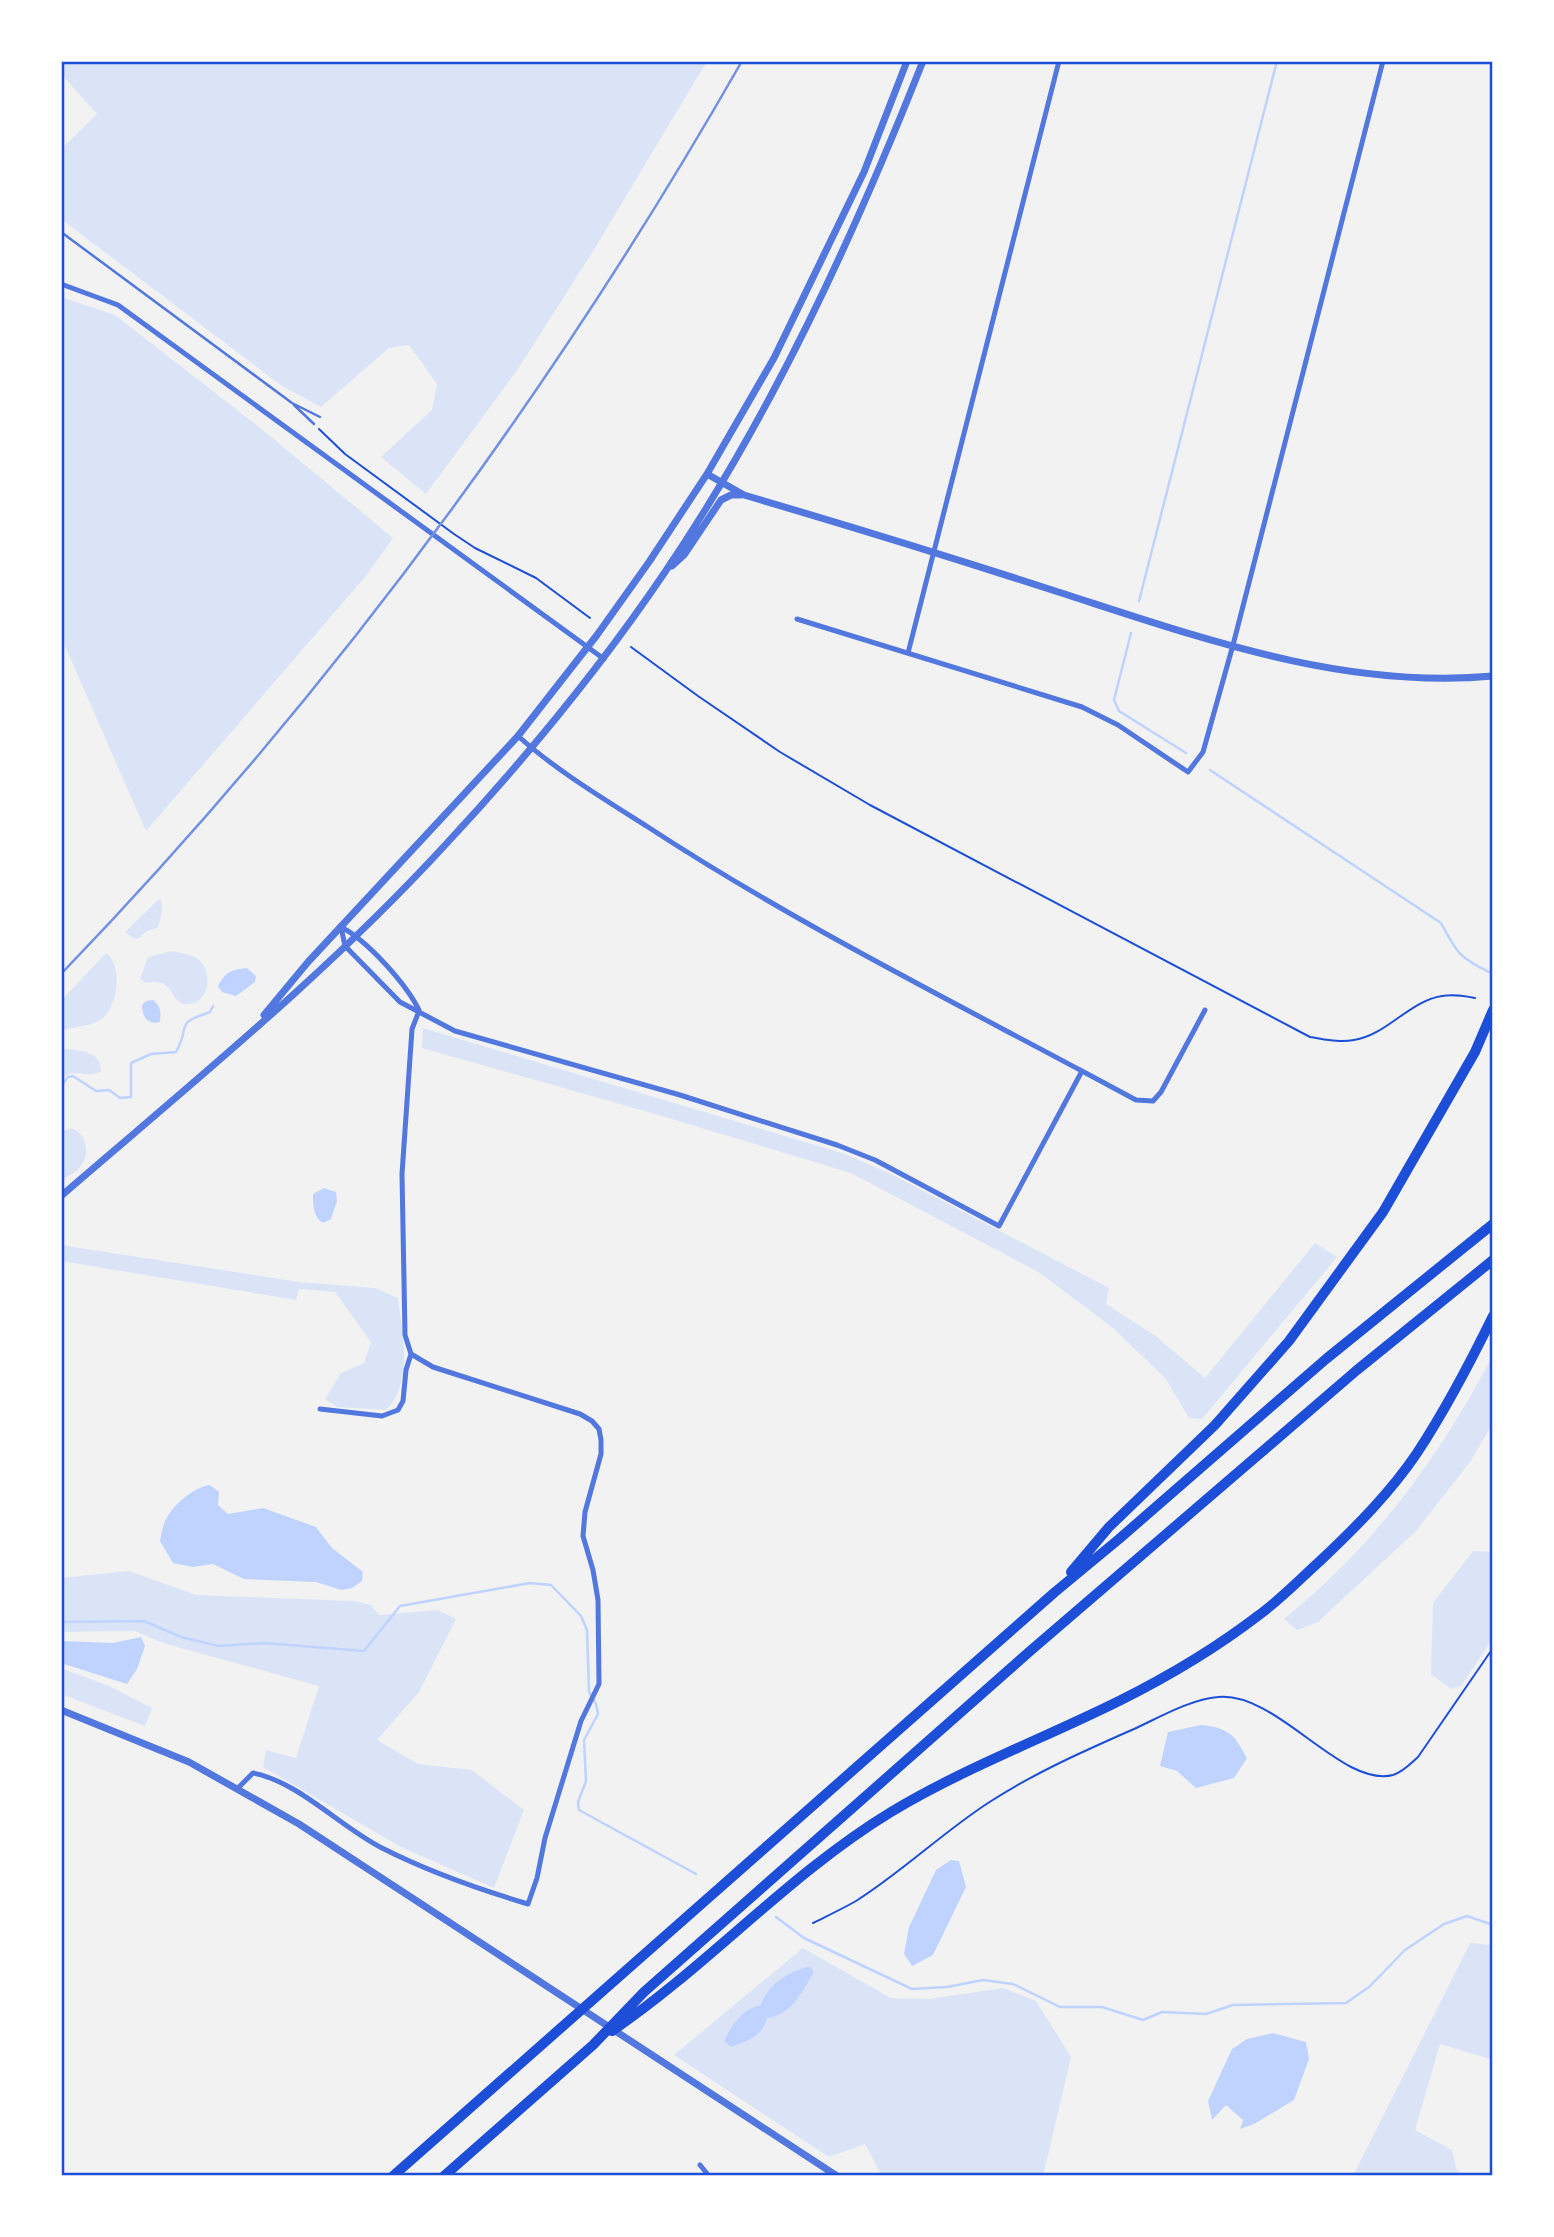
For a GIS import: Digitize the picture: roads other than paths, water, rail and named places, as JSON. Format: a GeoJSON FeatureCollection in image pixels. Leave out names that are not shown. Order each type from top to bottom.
{"type":"FeatureCollection","features":[{"type":"Feature","properties":{"kind":"highway"},"geometry":{"type":"LineString","coordinates":[[1055,1592],[1109,1527],[1215,1425],[1289,1341],[1383,1212],[1475,1052],[1493,1010]]}},
{"type":"Feature","properties":{"kind":"highway"},"geometry":{"type":"LineString","coordinates":[[393,2176],[1055,1592],[1326,1359],[1493,1224]]}},
{"type":"Feature","properties":{"kind":"highway"},"geometry":{"type":"LineString","coordinates":[[444,2176],[593,2045],[644,1992],[1029,1652],[1357,1370],[1493,1260]]}},
{"type":"Feature","properties":{"kind":"highway"},"geometry":{"type":"LineString","coordinates":[[593,2045],[653,2003],[780,1893],[851,1838],[936,1787],[1160,1680],[1262,1614],[1360,1524],[1416,1455],[1464,1376],[1493,1316]]}},
{"type":"Feature","properties":{"kind":"street"},"geometry":{"type":"LineString","coordinates":[[251,1032],[308,962],[517,737],[587,648],[649,562],[707,474],[774,358],[864,172],[906,61]]}},
{"type":"Feature","properties":{"kind":"street"},"geometry":{"type":"LineString","coordinates":[[61,1196],[251,1032],[345,946],[445,846],[531,749],[604,659],[666,571],[722,483],[788,362],[877,178],[923,61]]}},
{"type":"Feature","properties":{"kind":"street"},"geometry":{"type":"LineString","coordinates":[[908,653],[1059,61]]}},
{"type":"Feature","properties":{"kind":"street"},"geometry":{"type":"LineString","coordinates":[[797,619],[1082,708],[1118,725],[1188,772],[1203,752],[1233,645],[1383,61]]}},
{"type":"Feature","properties":{"kind":"street"},"geometry":{"type":"LineString","coordinates":[[61,284],[118,305],[604,659]]}},
{"type":"Feature","properties":{"kind":"street"},"geometry":{"type":"LineString","coordinates":[[707,474],[744,495],[1233,645],[1363,675],[1454,679],[1493,676]]}},
{"type":"Feature","properties":{"kind":"street"},"geometry":{"type":"LineString","coordinates":[[666,571],[684,555],[721,500],[731,495],[744,495]]}},
{"type":"Feature","properties":{"kind":"street"},"geometry":{"type":"LineString","coordinates":[[517,737],[692,856],[813,927],[1136,1100],[1153,1101],[1161,1092],[1205,1010]]}},
{"type":"Feature","properties":{"kind":"street"},"geometry":{"type":"LineString","coordinates":[[320,1409],[382,1416],[398,1410],[403,1401],[406,1370],[411,1354],[405,1335],[402,1174],[412,1029],[419,1011],[411,992],[356,935],[341,927]]}},
{"type":"Feature","properties":{"kind":"street"},"geometry":{"type":"LineString","coordinates":[[341,927],[345,946],[400,1002],[455,1031],[680,1095],[837,1144],[875,1160],[999,1226],[1082,1071]]}},
{"type":"Feature","properties":{"kind":"street"},"geometry":{"type":"LineString","coordinates":[[238,1788],[253,1773],[272,1777],[382,1848],[464,1884],[528,1904],[537,1878],[545,1838],[587,1707],[599,1684],[598,1600],[583,1536],[585,1512],[601,1454],[599,1429],[580,1414],[433,1367],[411,1354]]}},
{"type":"Feature","properties":{"kind":"street"},"geometry":{"type":"LineString","coordinates":[[61,1710],[189,1762],[299,1824],[837,2176]]}},
{"type":"Feature","properties":{"kind":"street"},"geometry":{"type":"LineString","coordinates":[[700,2165],[709,2176]]}},
{"type":"Feature","properties":{"kind":"lane"},"geometry":{"type":"LineString","coordinates":[[61,232],[292,402],[320,417]]}},
{"type":"Feature","properties":{"kind":"lane"},"geometry":{"type":"LineString","coordinates":[[292,402],[314,424]]}},
{"type":"Feature","properties":{"kind":"water"},"geometry":{"type":"Polygon","coordinates":[[[247,968],[256,976],[255,982],[236,996],[222,992],[218,986],[227,974],[247,968]]]}},
{"type":"Feature","properties":{"kind":"water"},"geometry":{"type":"Polygon","coordinates":[[[153,1000],[160,1010],[160,1022],[156,1023],[146,1019],[143,1013],[142,1005],[153,1000]]]}},
{"type":"Feature","properties":{"kind":"water"},"geometry":{"type":"Polygon","coordinates":[[[324,1188],[336,1192],[337,1201],[331,1219],[323,1223],[315,1214],[313,1194],[324,1188]]]}},
{"type":"Feature","properties":{"kind":"water"},"geometry":{"type":"Polygon","coordinates":[[[210,1485],[219,1492],[218,1505],[228,1514],[263,1508],[316,1527],[332,1548],[363,1572],[362,1581],[352,1588],[341,1590],[316,1582],[244,1579],[213,1564],[193,1567],[173,1563],[160,1541],[163,1526],[177,1505],[190,1494],[210,1485]]]}},
{"type":"Feature","properties":{"kind":"water"},"geometry":{"type":"Polygon","coordinates":[[[141,1637],[145,1646],[137,1669],[127,1684],[61,1663],[61,1641],[113,1643],[141,1637]]]}},
{"type":"Feature","properties":{"kind":"water"},"geometry":{"type":"Polygon","coordinates":[[[1201,1725],[1218,1728],[1230,1734],[1247,1758],[1234,1778],[1196,1788],[1177,1771],[1160,1766],[1168,1732],[1201,1725]]]}},
{"type":"Feature","properties":{"kind":"water"},"geometry":{"type":"Polygon","coordinates":[[[951,1860],[959,1861],[966,1887],[933,1955],[912,1966],[904,1954],[909,1927],[936,1870],[951,1860]]]}},
{"type":"Feature","properties":{"kind":"water"},"geometry":{"type":"Polygon","coordinates":[[[810,1967],[814,1972],[790,2007],[767,2018],[762,2030],[749,2040],[731,2047],[724,2041],[739,2018],[761,2005],[774,1985],[795,1971],[810,1967]]]}},
{"type":"Feature","properties":{"kind":"water"},"geometry":{"type":"Polygon","coordinates":[[[1273,2033],[1306,2042],[1309,2059],[1294,2100],[1254,2124],[1240,2129],[1243,2120],[1226,2105],[1212,2120],[1208,2101],[1232,2049],[1247,2039],[1273,2033]]]}},
{"type":"Feature","properties":{"kind":"waterway"},"geometry":{"type":"LineString","coordinates":[[1139,601],[1277,61]]}},
{"type":"Feature","properties":{"kind":"waterway"},"geometry":{"type":"LineString","coordinates":[[1131,633],[1114,700],[1119,711],[1186,753]]}},
{"type":"Feature","properties":{"kind":"waterway"},"geometry":{"type":"LineString","coordinates":[[1210,770],[1441,923],[1459,953],[1489,972]]}},
{"type":"Feature","properties":{"kind":"waterway"},"geometry":{"type":"LineString","coordinates":[[61,1086],[68,1077],[73,1076],[96,1091],[109,1090],[120,1098],[131,1097],[131,1063],[151,1054],[176,1052],[187,1023],[210,1012],[213,1006]]}},
{"type":"Feature","properties":{"kind":"waterway"},"geometry":{"type":"LineString","coordinates":[[61,1622],[144,1621],[181,1637],[219,1646],[264,1643],[364,1651],[400,1606],[530,1583],[551,1585],[581,1616],[587,1630],[589,1692],[598,1714],[584,1740],[586,1781],[578,1802],[579,1810],[696,1874]]}},
{"type":"Feature","properties":{"kind":"waterway"},"geometry":{"type":"LineString","coordinates":[[776,1917],[804,1938],[912,1989],[947,1987],[983,1980],[1013,1984],[1060,2007],[1102,2007],[1143,2020],[1162,2012],[1206,2014],[1233,2005],[1346,2003],[1369,1987],[1405,1950],[1444,1924],[1467,1916],[1493,1925]]}},
{"type":"Feature","properties":{"kind":"railway"},"geometry":{"type":"LineString","coordinates":[[61,974],[158,870],[252,762],[343,652],[430,539],[593,305],[742,61]]}}]}
